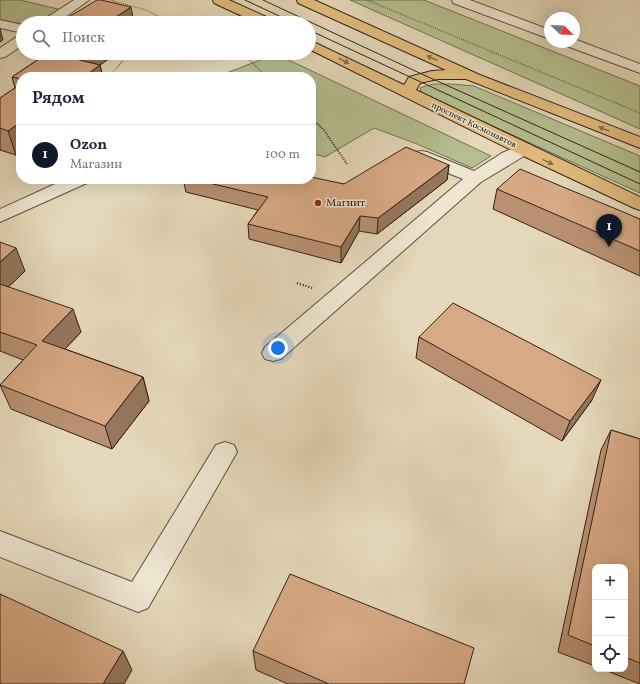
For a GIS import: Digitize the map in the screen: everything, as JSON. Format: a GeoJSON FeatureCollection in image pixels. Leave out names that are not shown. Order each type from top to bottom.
{"type":"FeatureCollection","features":[{"type":"Feature","properties":{"kind":"main road"},"geometry":{"type":"LineString","coordinates":[[220,0],[253,16]]}},
{"type":"Feature","properties":{"kind":"main road"},"geometry":{"type":"LineString","coordinates":[[303,0],[475,78],[640,143]]}},
{"type":"Feature","properties":{"kind":"main road","name":"проспект Космонавтов"},"geometry":{"type":"LineString","coordinates":[[316,47],[523,149],[640,204]]}},
{"type":"Feature","properties":{"kind":"main road"},"geometry":{"type":"LineString","coordinates":[[407,92],[414,80],[426,76],[453,74],[475,78]]}},
{"type":"Feature","properties":{"kind":"lane"},"geometry":{"type":"LineString","coordinates":[[59,16],[83,0]]}},
{"type":"Feature","properties":{"kind":"lane"},"geometry":{"type":"LineString","coordinates":[[458,0],[544,33]]}},
{"type":"Feature","properties":{"kind":"lane"},"geometry":{"type":"LineString","coordinates":[[0,24],[16,27]]}},
{"type":"Feature","properties":{"kind":"lane"},"geometry":{"type":"LineString","coordinates":[[0,54],[16,44]]}},
{"type":"Feature","properties":{"kind":"lane"},"geometry":{"type":"LineString","coordinates":[[580,46],[640,69]]}},
{"type":"Feature","properties":{"kind":"lane"},"geometry":{"type":"LineString","coordinates":[[273,353],[475,178],[523,149]]}},
{"type":"Feature","properties":{"kind":"lane"},"geometry":{"type":"LineString","coordinates":[[407,150],[475,178]]}},
{"type":"Feature","properties":{"kind":"lane"},"geometry":{"type":"LineString","coordinates":[[0,216],[70,184]]}},
{"type":"Feature","properties":{"kind":"lane"},"geometry":{"type":"LineString","coordinates":[[0,544],[138,598],[226,452]]}},
{"type":"Feature","properties":{"kind":"path"},"geometry":{"type":"LineString","coordinates":[[110,0],[146,10],[158,16]]}},
{"type":"Feature","properties":{"kind":"path"},"geometry":{"type":"LineString","coordinates":[[367,0],[640,113]]}},
{"type":"Feature","properties":{"kind":"path"},"geometry":{"type":"LineString","coordinates":[[112,72],[123,60]]}},
{"type":"Feature","properties":{"kind":"path"},"geometry":{"type":"LineString","coordinates":[[249,60],[262,72]]}},
{"type":"Feature","properties":{"kind":"path"},"geometry":{"type":"LineString","coordinates":[[316,123],[324,130],[348,164]]}},
{"type":"Feature","properties":{"kind":"green space"},"geometry":{"type":"Polygon","coordinates":[[[0,0],[20,0],[62,10],[53,16],[16,16],[16,24],[0,21],[0,0]]]}},
{"type":"Feature","properties":{"kind":"green space"},"geometry":{"type":"Polygon","coordinates":[[[350,0],[424,0],[640,86],[640,129],[350,0]]]}},
{"type":"Feature","properties":{"kind":"green space"},"geometry":{"type":"Polygon","coordinates":[[[260,60],[289,60],[314,72],[229,72],[260,60]]]}},
{"type":"Feature","properties":{"kind":"green space"},"geometry":{"type":"Polygon","coordinates":[[[316,73],[491,156],[472,168],[417,144],[374,128],[325,157],[316,154],[316,73]]]}},
{"type":"Feature","properties":{"kind":"green space"},"geometry":{"type":"Polygon","coordinates":[[[433,84],[474,86],[640,156],[640,193],[422,94],[420,88],[433,84]]]}},
{"type":"Feature","properties":{"kind":"building"},"geometry":{"type":"Polygon","coordinates":[[[97,0],[131,7],[118,16],[71,16],[97,0]]]}},
{"type":"Feature","properties":{"kind":"building"},"geometry":{"type":"Polygon","coordinates":[[[38,60],[80,60],[100,65],[91,72],[20,72],[38,60]]]}},
{"type":"Feature","properties":{"kind":"building"},"geometry":{"type":"Polygon","coordinates":[[[16,87],[16,125],[8,131],[0,128],[0,98],[16,87]]]}},
{"type":"Feature","properties":{"kind":"building"},"geometry":{"type":"Polygon","coordinates":[[[406,147],[449,165],[378,218],[360,216],[341,247],[248,224],[268,197],[213,184],[316,184],[316,178],[344,184],[406,147]]]}},
{"type":"Feature","properties":{"kind":"building"},"geometry":{"type":"Polygon","coordinates":[[[520,169],[640,219],[640,251],[497,189],[520,169]]]}},
{"type":"Feature","properties":{"kind":"building"},"geometry":{"type":"Polygon","coordinates":[[[0,242],[16,248],[0,262],[0,242]]]}},
{"type":"Feature","properties":{"kind":"building"},"geometry":{"type":"Polygon","coordinates":[[[0,284],[73,309],[42,341],[143,377],[105,426],[0,385],[37,345],[0,332],[0,284]]]}},
{"type":"Feature","properties":{"kind":"building"},"geometry":{"type":"Polygon","coordinates":[[[453,303],[601,380],[570,421],[419,337],[453,303]]]}},
{"type":"Feature","properties":{"kind":"building"},"geometry":{"type":"Polygon","coordinates":[[[611,430],[640,439],[640,663],[628,658],[628,564],[592,564],[592,645],[568,635],[611,430]]]}},
{"type":"Feature","properties":{"kind":"building"},"geometry":{"type":"Polygon","coordinates":[[[290,574],[474,648],[464,684],[329,684],[253,651],[290,574]]]}},
{"type":"Feature","properties":{"kind":"building"},"geometry":{"type":"Polygon","coordinates":[[[0,594],[123,651],[103,684],[0,684],[0,594]]]}},
{"type":"Feature","properties":{"kind":"tram line"},"geometry":{"type":"LineString","coordinates":[[245,0],[279,16]]}},
{"type":"Feature","properties":{"kind":"tram line"},"geometry":{"type":"LineString","coordinates":[[263,0],[297,16]]}},
{"type":"Feature","properties":{"kind":"tram line"},"geometry":{"type":"LineString","coordinates":[[316,25],[640,172]]}},
{"type":"Feature","properties":{"kind":"tram line"},"geometry":{"type":"LineString","coordinates":[[316,33],[640,184]]}},
{"type":"Feature","properties":{"kind":"place","name":"Магнит"},"geometry":{"type":"Point","coordinates":[318,203]}},
{"type":"Feature","properties":{"kind":"place","name":"Ozon"},"geometry":{"type":"Point","coordinates":[609,247]}}]}
